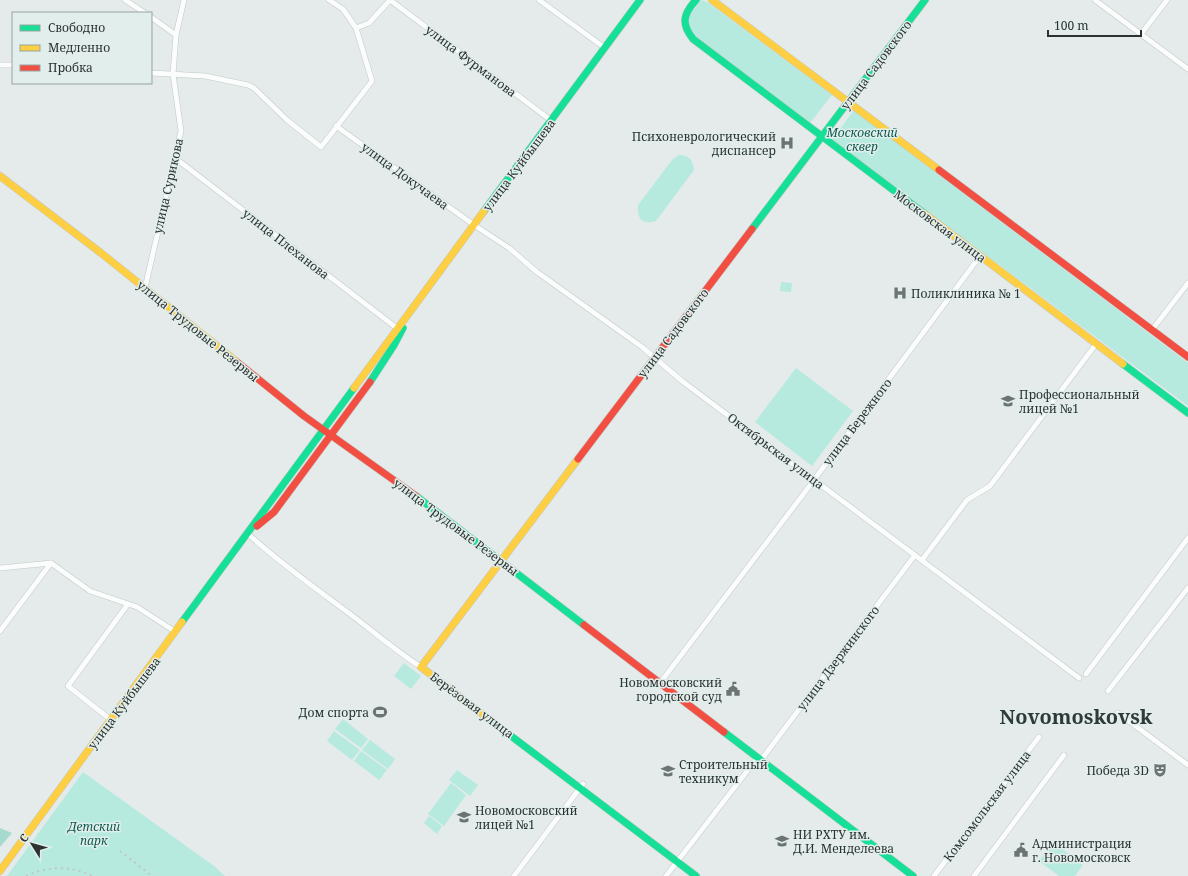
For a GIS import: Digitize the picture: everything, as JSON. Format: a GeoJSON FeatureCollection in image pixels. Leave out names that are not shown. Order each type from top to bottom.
{"type":"FeatureCollection","features":[{"type":"Feature","properties":{"kind":"main road","name":"улица Куйбышева"},"geometry":{"type":"LineString","coordinates":[[0,871],[640,0]]}},
{"type":"Feature","properties":{"kind":"main road"},"geometry":{"type":"LineString","coordinates":[[685,15],[686,0]]}},
{"type":"Feature","properties":{"kind":"main road"},"geometry":{"type":"LineString","coordinates":[[685,15],[696,0]]}},
{"type":"Feature","properties":{"kind":"main road"},"geometry":{"type":"LineString","coordinates":[[712,0],[1188,358]]}},
{"type":"Feature","properties":{"kind":"main road","name":"улица Садовского"},"geometry":{"type":"LineString","coordinates":[[421,667],[925,0]]}},
{"type":"Feature","properties":{"kind":"main road","name":"Московская улица"},"geometry":{"type":"LineString","coordinates":[[685,15],[684,25],[686,30],[693,38],[1188,413]]}},
{"type":"Feature","properties":{"kind":"main road","name":"улица Трудовые Резервы"},"geometry":{"type":"LineString","coordinates":[[0,176],[145,288],[324,430],[389,476],[914,876]]}},
{"type":"Feature","properties":{"kind":"main road"},"geometry":{"type":"LineString","coordinates":[[248,534],[274,512],[378,371],[416,305]]}},
{"type":"Feature","properties":{"kind":"main road","name":"Берёзовая улица"},"geometry":{"type":"LineString","coordinates":[[421,667],[582,786],[696,876]]}},
{"type":"Feature","properties":{"kind":"street"},"geometry":{"type":"LineString","coordinates":[[125,0],[143,12]]}},
{"type":"Feature","properties":{"kind":"street","name":"улица Сурикова"},"geometry":{"type":"LineString","coordinates":[[145,288],[181,131],[173,74],[176,35],[184,0]]}},
{"type":"Feature","properties":{"kind":"street"},"geometry":{"type":"LineString","coordinates":[[152,73],[205,76],[251,86],[286,120],[321,147],[372,80],[356,28],[344,9],[329,0]]}},
{"type":"Feature","properties":{"kind":"street"},"geometry":{"type":"LineString","coordinates":[[356,28],[369,23],[390,0]]}},
{"type":"Feature","properties":{"kind":"street","name":"улица Фурманова"},"geometry":{"type":"LineString","coordinates":[[390,0],[552,121]]}},
{"type":"Feature","properties":{"kind":"street"},"geometry":{"type":"LineString","coordinates":[[539,0],[605,48]]}},
{"type":"Feature","properties":{"kind":"street"},"geometry":{"type":"LineString","coordinates":[[1095,0],[1188,69]]}},
{"type":"Feature","properties":{"kind":"street"},"geometry":{"type":"LineString","coordinates":[[1141,34],[1167,0]]}},
{"type":"Feature","properties":{"kind":"street"},"geometry":{"type":"LineString","coordinates":[[152,18],[176,35]]}},
{"type":"Feature","properties":{"kind":"street"},"geometry":{"type":"LineString","coordinates":[[0,65],[12,65]]}},
{"type":"Feature","properties":{"kind":"street","name":"улица Докучаева"},"geometry":{"type":"LineString","coordinates":[[336,126],[474,225]]}},
{"type":"Feature","properties":{"kind":"street","name":"улица Плеханова"},"geometry":{"type":"LineString","coordinates":[[174,158],[398,330]]}},
{"type":"Feature","properties":{"kind":"street","name":"Октябрьская улица"},"geometry":{"type":"LineString","coordinates":[[474,225],[505,244],[537,272],[642,347],[682,381],[1080,678]]}},
{"type":"Feature","properties":{"kind":"street","name":"улица Бережного"},"geometry":{"type":"LineString","coordinates":[[660,683],[814,480],[980,256]]}},
{"type":"Feature","properties":{"kind":"street"},"geometry":{"type":"LineString","coordinates":[[1152,330],[1188,283]]}},
{"type":"Feature","properties":{"kind":"street"},"geometry":{"type":"LineString","coordinates":[[922,560],[967,500],[990,486],[1096,344]]}},
{"type":"Feature","properties":{"kind":"street","name":"Берёзовая улица"},"geometry":{"type":"LineString","coordinates":[[248,534],[281,562],[397,651],[421,667]]}},
{"type":"Feature","properties":{"kind":"street"},"geometry":{"type":"LineString","coordinates":[[1086,674],[1188,538]]}},
{"type":"Feature","properties":{"kind":"street","name":"улица Дзержинского"},"geometry":{"type":"LineString","coordinates":[[666,876],[916,555]]}},
{"type":"Feature","properties":{"kind":"street"},"geometry":{"type":"LineString","coordinates":[[0,568],[51,563],[90,591],[137,607],[176,632]]}},
{"type":"Feature","properties":{"kind":"street"},"geometry":{"type":"LineString","coordinates":[[0,631],[51,563]]}},
{"type":"Feature","properties":{"kind":"street"},"geometry":{"type":"LineString","coordinates":[[1108,691],[1188,588]]}},
{"type":"Feature","properties":{"kind":"street"},"geometry":{"type":"LineString","coordinates":[[111,720],[68,686],[128,604]]}},
{"type":"Feature","properties":{"kind":"street"},"geometry":{"type":"LineString","coordinates":[[1118,713],[1188,765]]}},
{"type":"Feature","properties":{"kind":"street","name":"Комсомольская улица"},"geometry":{"type":"LineString","coordinates":[[934,876],[1039,736]]}},
{"type":"Feature","properties":{"kind":"street"},"geometry":{"type":"LineString","coordinates":[[974,876],[1064,755]]}},
{"type":"Feature","properties":{"kind":"street"},"geometry":{"type":"LineString","coordinates":[[514,876],[582,786]]}},
{"type":"Feature","properties":{"kind":"green space","name":"Московский сквер"},"geometry":{"type":"Polygon","coordinates":[[[701,0],[707,2],[832,95],[810,123],[690,32],[687,19],[701,0]]]}},
{"type":"Feature","properties":{"kind":"green space","name":"Московский сквер"},"geometry":{"type":"Polygon","coordinates":[[[854,110],[1188,363],[1188,406],[832,140],[854,110]]]}},
{"type":"Feature","properties":{"kind":"green space"},"geometry":{"type":"Polygon","coordinates":[[[679,155],[690,159],[693,163],[694,170],[656,221],[647,222],[641,220],[638,214],[638,205],[672,160],[679,155]]]}},
{"type":"Feature","properties":{"kind":"green space"},"geometry":{"type":"Polygon","coordinates":[[[781,282],[792,283],[791,292],[780,291],[781,282]]]}},
{"type":"Feature","properties":{"kind":"green space"},"geometry":{"type":"Polygon","coordinates":[[[796,368],[853,411],[812,466],[755,422],[796,368]]]}},
{"type":"Feature","properties":{"kind":"green space"},"geometry":{"type":"Polygon","coordinates":[[[404,663],[421,676],[411,689],[394,676],[404,663]]]}},
{"type":"Feature","properties":{"kind":"green space"},"geometry":{"type":"Polygon","coordinates":[[[343,719],[368,739],[361,748],[335,729],[343,719]]]}},
{"type":"Feature","properties":{"kind":"green space"},"geometry":{"type":"Polygon","coordinates":[[[334,731],[360,750],[352,760],[327,741],[334,731]]]}},
{"type":"Feature","properties":{"kind":"green space"},"geometry":{"type":"Polygon","coordinates":[[[370,740],[395,759],[388,769],[362,750],[370,740]]]}},
{"type":"Feature","properties":{"kind":"green space"},"geometry":{"type":"Polygon","coordinates":[[[361,751],[387,770],[379,780],[354,761],[361,751]]]}},
{"type":"Feature","properties":{"kind":"green space"},"geometry":{"type":"Polygon","coordinates":[[[457,770],[478,785],[470,796],[449,780],[457,770]]]}},
{"type":"Feature","properties":{"kind":"green space","name":"Детский парк"},"geometry":{"type":"Polygon","coordinates":[[[83,772],[214,866],[225,876],[7,876],[83,772]]]}},
{"type":"Feature","properties":{"kind":"green space"},"geometry":{"type":"Polygon","coordinates":[[[451,783],[466,795],[444,826],[428,814],[451,783]]]}},
{"type":"Feature","properties":{"kind":"green space"},"geometry":{"type":"Polygon","coordinates":[[[429,816],[442,826],[437,834],[424,823],[429,816]]]}},
{"type":"Feature","properties":{"kind":"green space"},"geometry":{"type":"Polygon","coordinates":[[[0,828],[12,833],[0,847],[0,828]]]}},
{"type":"Feature","properties":{"kind":"green space"},"geometry":{"type":"Polygon","coordinates":[[[1053,842],[1083,865],[1075,876],[1059,876],[1039,861],[1053,842]]]}},
{"type":"Feature","properties":{"kind":"railway"},"geometry":{"type":"LineString","coordinates":[[120,851],[152,876]]}},
{"type":"Feature","properties":{"kind":"railway"},"geometry":{"type":"LineString","coordinates":[[26,876],[42,870],[59,868],[76,870],[92,876]]}},
{"type":"Feature","properties":{"kind":"traffic: fast"},"geometry":{"type":"LineString","coordinates":[[484,211],[640,0]]}},
{"type":"Feature","properties":{"kind":"traffic: fast"},"geometry":{"type":"LineString","coordinates":[[696,0],[688,10],[685,19],[685,24],[693,39],[925,214]]}},
{"type":"Feature","properties":{"kind":"traffic: fast"},"geometry":{"type":"LineString","coordinates":[[752,229],[925,0]]}},
{"type":"Feature","properties":{"kind":"traffic: fast"},"geometry":{"type":"LineString","coordinates":[[370,382],[403,328]]}},
{"type":"Feature","properties":{"kind":"traffic: fast"},"geometry":{"type":"LineString","coordinates":[[1123,364],[1188,413]]}},
{"type":"Feature","properties":{"kind":"traffic: fast"},"geometry":{"type":"LineString","coordinates":[[182,622],[354,388]]}},
{"type":"Feature","properties":{"kind":"traffic: fast"},"geometry":{"type":"LineString","coordinates":[[416,496],[584,625]]}},
{"type":"Feature","properties":{"kind":"traffic: fast"},"geometry":{"type":"LineString","coordinates":[[486,717],[696,876]]}},
{"type":"Feature","properties":{"kind":"traffic: fast"},"geometry":{"type":"LineString","coordinates":[[724,732],[913,876]]}},
{"type":"Feature","properties":{"kind":"traffic: slow"},"geometry":{"type":"LineString","coordinates":[[712,0],[939,170]]}},
{"type":"Feature","properties":{"kind":"traffic: slow"},"geometry":{"type":"LineString","coordinates":[[0,176],[101,253],[237,362]]}},
{"type":"Feature","properties":{"kind":"traffic: slow"},"geometry":{"type":"LineString","coordinates":[[354,388],[484,211]]}},
{"type":"Feature","properties":{"kind":"traffic: slow"},"geometry":{"type":"LineString","coordinates":[[925,214],[1123,364]]}},
{"type":"Feature","properties":{"kind":"traffic: slow"},"geometry":{"type":"LineString","coordinates":[[486,717],[421,667],[578,459]]}},
{"type":"Feature","properties":{"kind":"traffic: slow"},"geometry":{"type":"LineString","coordinates":[[0,871],[182,622]]}},
{"type":"Feature","properties":{"kind":"traffic: jam"},"geometry":{"type":"LineString","coordinates":[[939,170],[1188,357]]}},
{"type":"Feature","properties":{"kind":"traffic: jam"},"geometry":{"type":"LineString","coordinates":[[578,459],[752,229]]}},
{"type":"Feature","properties":{"kind":"traffic: jam"},"geometry":{"type":"LineString","coordinates":[[237,362],[304,416],[416,496]]}},
{"type":"Feature","properties":{"kind":"traffic: jam"},"geometry":{"type":"LineString","coordinates":[[257,526],[274,512],[370,382]]}},
{"type":"Feature","properties":{"kind":"traffic: jam"},"geometry":{"type":"LineString","coordinates":[[584,625],[724,732]]}},
{"type":"Feature","properties":{"kind":"place","name":"Психоневрологический диспансер"},"geometry":{"type":"Point","coordinates":[787,143]}},
{"type":"Feature","properties":{"kind":"place","name":"Поликлиника № 1"},"geometry":{"type":"Point","coordinates":[900,293]}},
{"type":"Feature","properties":{"kind":"place","name":"Профессиональный лицей №1"},"geometry":{"type":"Point","coordinates":[1008,401]}},
{"type":"Feature","properties":{"kind":"place","name":"Новомосковский городской суд"},"geometry":{"type":"Point","coordinates":[733,689]}},
{"type":"Feature","properties":{"kind":"place","name":"Дом спорта"},"geometry":{"type":"Point","coordinates":[380,712]}},
{"type":"Feature","properties":{"kind":"place","name":"Победа 3D"},"geometry":{"type":"Point","coordinates":[1160,770]}},
{"type":"Feature","properties":{"kind":"place","name":"Строительный техникум"},"geometry":{"type":"Point","coordinates":[668,771]}},
{"type":"Feature","properties":{"kind":"place","name":"Новомосковский лицей №1"},"geometry":{"type":"Point","coordinates":[464,817]}},
{"type":"Feature","properties":{"kind":"place","name":"НИ РХТУ им. Д.И. Менделеева"},"geometry":{"type":"Point","coordinates":[782,841]}},
{"type":"Feature","properties":{"kind":"place","name":"Администрация г. Новомосковск"},"geometry":{"type":"Point","coordinates":[1021,850]}},
{"type":"Feature","properties":{"kind":"district","name":"Novomoskovsk"},"geometry":{"type":"Point","coordinates":[1076,716]}}]}
